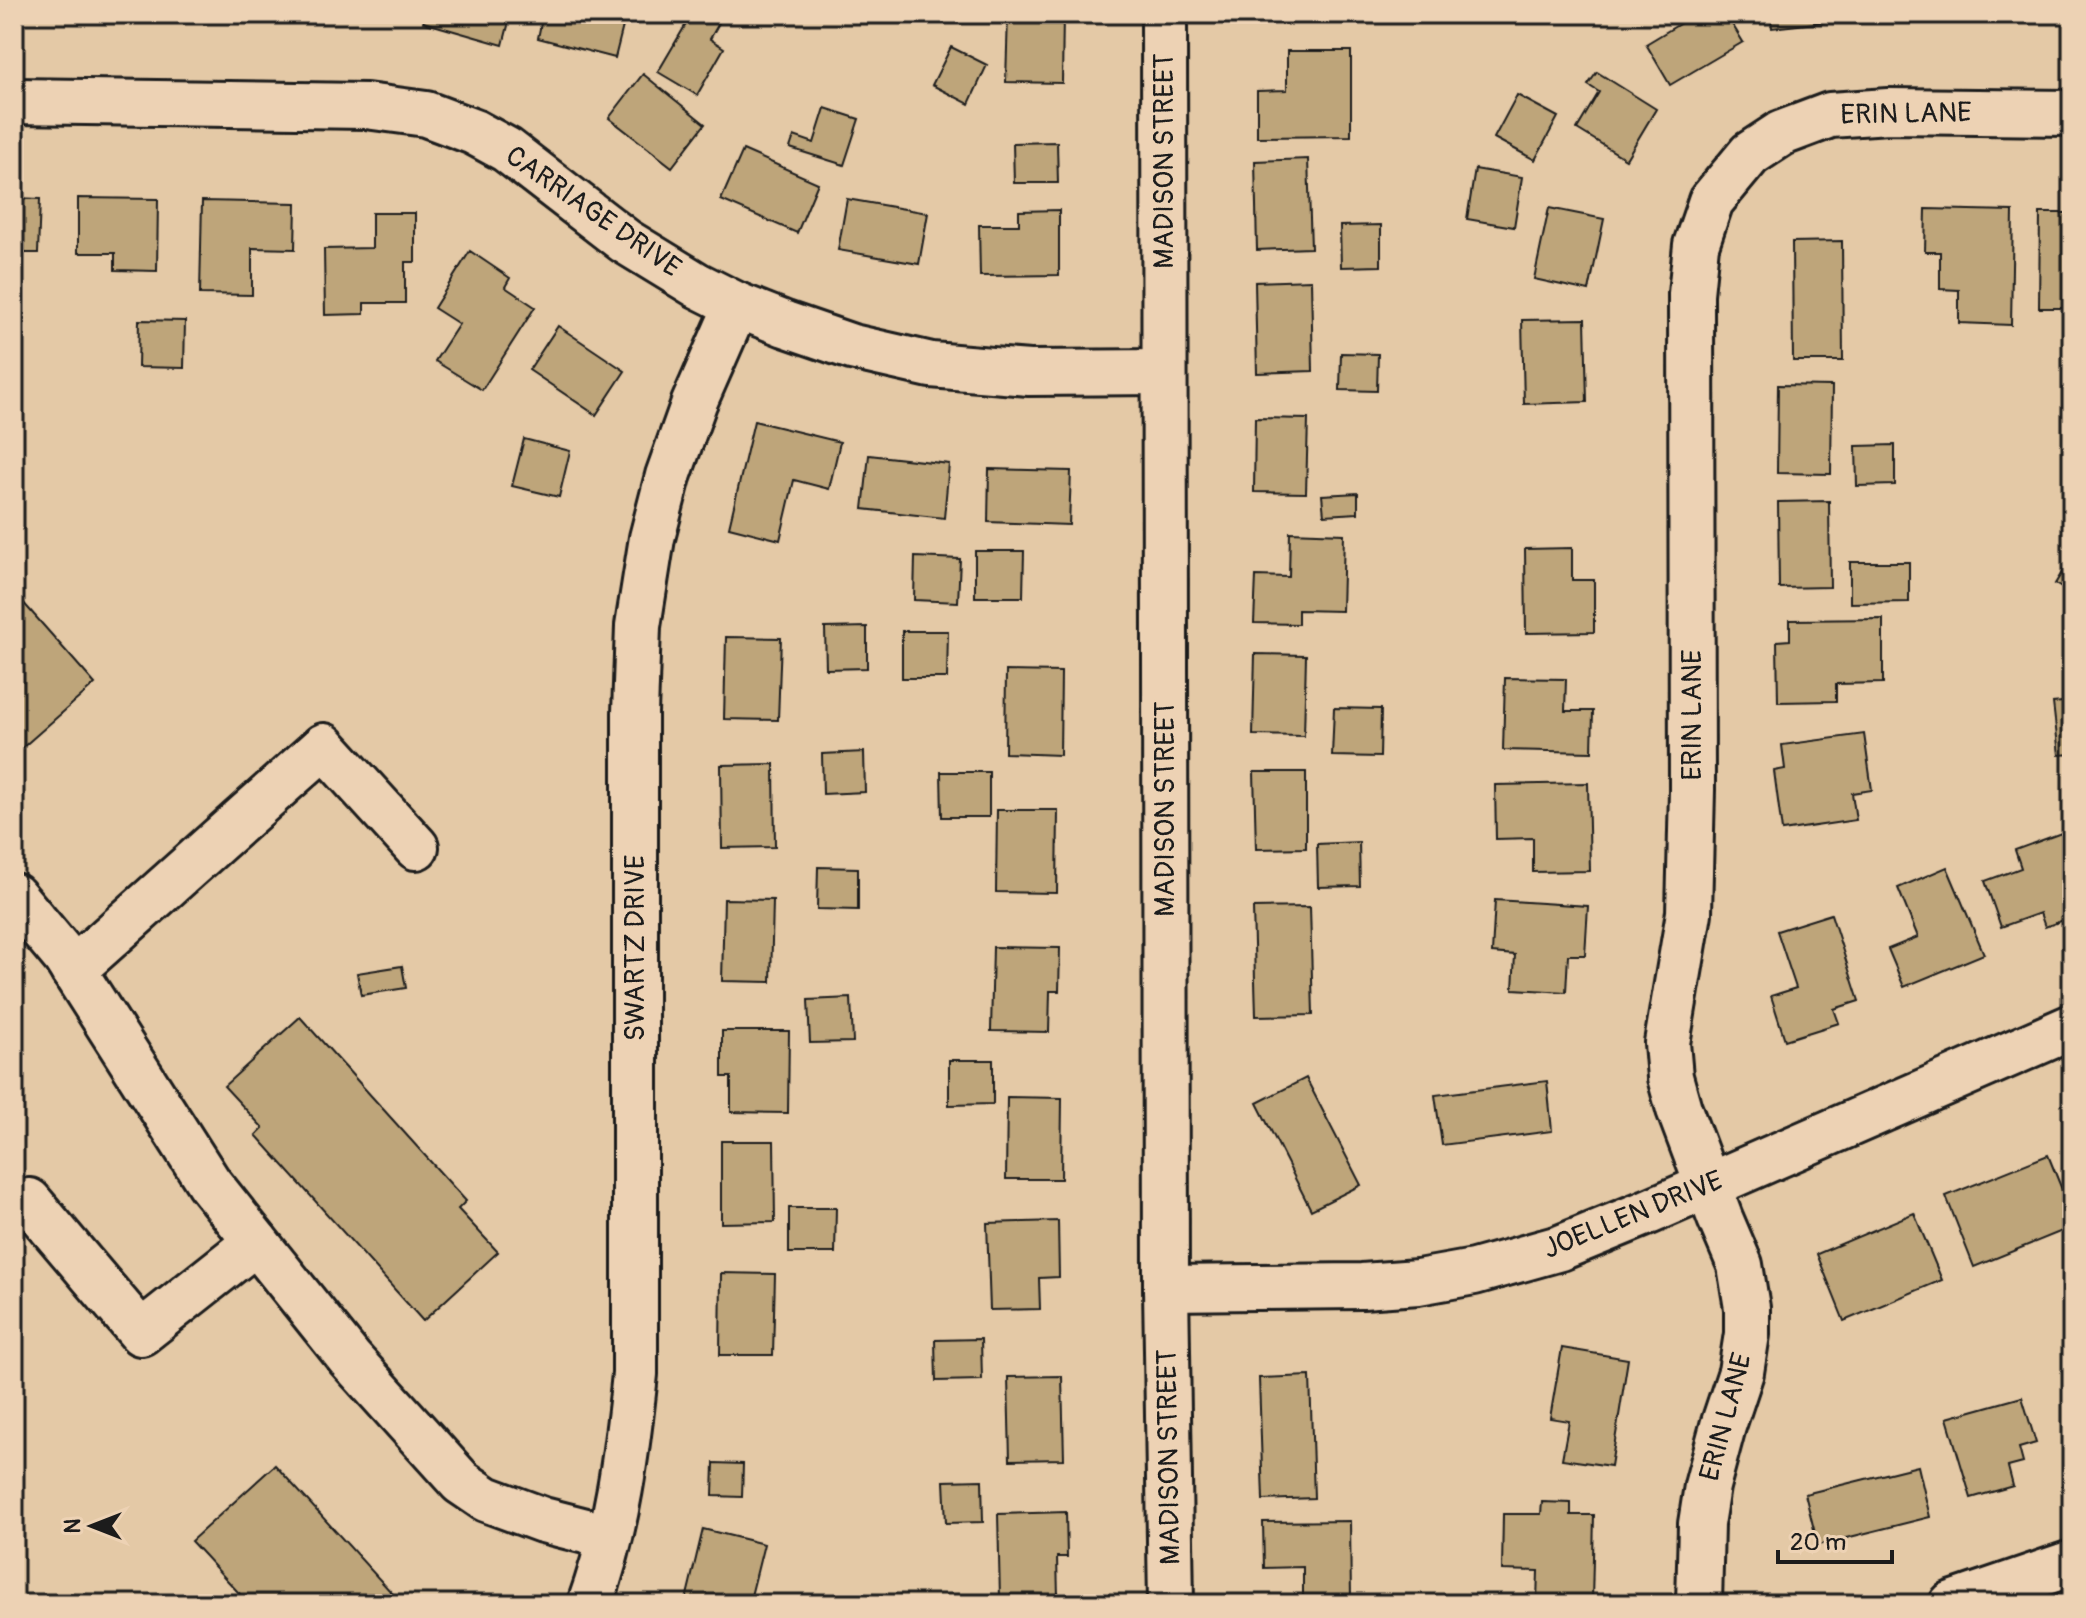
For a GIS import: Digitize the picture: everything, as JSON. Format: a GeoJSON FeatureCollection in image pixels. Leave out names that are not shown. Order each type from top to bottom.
{"type":"FeatureCollection","features":[{"type":"Feature","properties":{"kind":"street","name":"MADISON STREET"},"geometry":{"type":"LineString","coordinates":[[1164,14],[1166,1288],[1171,1604]]}},
{"type":"Feature","properties":{"kind":"street","name":"CARRIAGE DRIVE"},"geometry":{"type":"LineString","coordinates":[[14,101],[366,106],[426,114],[474,132],[507,150],[625,241],[697,285],[785,324],[852,347],[931,365],[1029,373],[1164,372]]}},
{"type":"Feature","properties":{"kind":"street","name":"ERIN LANE"},"geometry":{"type":"LineString","coordinates":[[1699,1604],[1700,1535],[1707,1486],[1741,1372],[1747,1334],[1747,1308],[1740,1265],[1679,1109],[1670,1077],[1667,1043],[1689,913],[1692,790],[1691,294],[1696,245],[1711,201],[1750,154],[1782,133],[1830,115],[1888,111],[2072,113]]}},
{"type":"Feature","properties":{"kind":"street","name":"SWARTZ DRIVE"},"geometry":{"type":"LineString","coordinates":[[590,1604],[616,1514],[627,1452],[635,1374],[635,713],[638,626],[652,538],[668,476],[694,403],[737,305]]}},
{"type":"Feature","properties":{"kind":"street"},"geometry":{"type":"LineString","coordinates":[[73,970],[324,746],[416,847]]}},
{"type":"Feature","properties":{"kind":"street"},"geometry":{"type":"LineString","coordinates":[[14,896],[65,957],[209,1183],[350,1359],[461,1482],[486,1499],[543,1520],[609,1537]]}},
{"type":"Feature","properties":{"kind":"street","name":"JOELLEN DRIVE"},"geometry":{"type":"LineString","coordinates":[[1166,1288],[1362,1286],[1418,1282],[1474,1272],[1560,1248],[2072,1027]]}},
{"type":"Feature","properties":{"kind":"street"},"geometry":{"type":"LineString","coordinates":[[29,1201],[141,1333],[256,1242]]}},
{"type":"Feature","properties":{"kind":"street"},"geometry":{"type":"LineString","coordinates":[[1952,1604],[2072,1563]]}},
{"type":"Feature","properties":{"kind":"building"},"geometry":{"type":"Polygon","coordinates":[[[426,14],[511,14],[503,45],[423,22],[426,14]]]}},
{"type":"Feature","properties":{"kind":"building"},"geometry":{"type":"Polygon","coordinates":[[[543,14],[626,14],[615,58],[538,38],[543,14]]]}},
{"type":"Feature","properties":{"kind":"building"},"geometry":{"type":"Polygon","coordinates":[[[692,14],[703,14],[719,23],[710,39],[724,48],[697,95],[658,72],[692,14]]]}},
{"type":"Feature","properties":{"kind":"building"},"geometry":{"type":"Polygon","coordinates":[[[1008,14],[1063,14],[1062,83],[1006,82],[1008,14]]]}},
{"type":"Feature","properties":{"kind":"building"},"geometry":{"type":"Polygon","coordinates":[[[1696,14],[1726,14],[1743,42],[1670,85],[1646,44],[1696,14]]]}},
{"type":"Feature","properties":{"kind":"building"},"geometry":{"type":"Polygon","coordinates":[[[1770,14],[1823,14],[1824,22],[1772,28],[1770,14]]]}},
{"type":"Feature","properties":{"kind":"building"},"geometry":{"type":"Polygon","coordinates":[[[1889,14],[1970,14],[1970,20],[1889,20],[1889,14]]]}},
{"type":"Feature","properties":{"kind":"building"},"geometry":{"type":"Polygon","coordinates":[[[2026,14],[2072,14],[2072,19],[2026,19],[2026,14]]]}},
{"type":"Feature","properties":{"kind":"building"},"geometry":{"type":"Polygon","coordinates":[[[951,47],[987,65],[969,104],[932,85],[951,47]]]}},
{"type":"Feature","properties":{"kind":"building"},"geometry":{"type":"Polygon","coordinates":[[[1287,51],[1351,51],[1351,136],[1257,137],[1257,91],[1287,90],[1287,51]]]}},
{"type":"Feature","properties":{"kind":"building"},"geometry":{"type":"Polygon","coordinates":[[[1597,72],[1656,109],[1626,159],[1577,129],[1599,92],[1588,85],[1597,72]]]}},
{"type":"Feature","properties":{"kind":"building"},"geometry":{"type":"Polygon","coordinates":[[[643,74],[705,124],[672,167],[609,118],[643,74]]]}},
{"type":"Feature","properties":{"kind":"building"},"geometry":{"type":"Polygon","coordinates":[[[1517,95],[1558,117],[1535,160],[1494,138],[1517,95]]]}},
{"type":"Feature","properties":{"kind":"building"},"geometry":{"type":"Polygon","coordinates":[[[825,108],[859,119],[844,165],[790,148],[794,136],[814,143],[825,108]]]}},
{"type":"Feature","properties":{"kind":"building"},"geometry":{"type":"Polygon","coordinates":[[[1057,142],[1058,183],[1014,183],[1013,143],[1057,142]]]}},
{"type":"Feature","properties":{"kind":"building"},"geometry":{"type":"Polygon","coordinates":[[[743,150],[818,183],[797,233],[721,200],[743,150]]]}},
{"type":"Feature","properties":{"kind":"building"},"geometry":{"type":"Polygon","coordinates":[[[1308,159],[1311,248],[1257,250],[1255,161],[1308,159]]]}},
{"type":"Feature","properties":{"kind":"building"},"geometry":{"type":"Polygon","coordinates":[[[1475,169],[1522,177],[1514,227],[1467,219],[1475,169]]]}},
{"type":"Feature","properties":{"kind":"building"},"geometry":{"type":"Polygon","coordinates":[[[14,198],[40,199],[38,253],[14,253],[14,198]]]}},
{"type":"Feature","properties":{"kind":"building"},"geometry":{"type":"Polygon","coordinates":[[[78,198],[158,199],[157,271],[115,270],[115,253],[78,253],[78,198]]]}},
{"type":"Feature","properties":{"kind":"building"},"geometry":{"type":"Polygon","coordinates":[[[847,199],[928,213],[919,264],[838,250],[847,199]]]}},
{"type":"Feature","properties":{"kind":"building"},"geometry":{"type":"Polygon","coordinates":[[[202,201],[296,203],[295,249],[252,248],[252,295],[200,294],[202,201]]]}},
{"type":"Feature","properties":{"kind":"building"},"geometry":{"type":"Polygon","coordinates":[[[1549,208],[1604,219],[1589,291],[1534,279],[1549,208]]]}},
{"type":"Feature","properties":{"kind":"building"},"geometry":{"type":"Polygon","coordinates":[[[1926,209],[2013,211],[2011,325],[1959,323],[1959,290],[1940,289],[1940,252],[1925,252],[1926,209]]]}},
{"type":"Feature","properties":{"kind":"building"},"geometry":{"type":"Polygon","coordinates":[[[1059,210],[1059,275],[980,276],[979,225],[1019,225],[1019,211],[1059,210]]]}},
{"type":"Feature","properties":{"kind":"building"},"geometry":{"type":"Polygon","coordinates":[[[372,213],[415,213],[415,262],[405,262],[405,303],[364,303],[364,314],[325,315],[324,249],[372,248],[372,213]]]}},
{"type":"Feature","properties":{"kind":"building"},"geometry":{"type":"Polygon","coordinates":[[[2040,213],[2072,213],[2072,308],[2039,308],[2040,213]]]}},
{"type":"Feature","properties":{"kind":"building"},"geometry":{"type":"Polygon","coordinates":[[[1381,225],[1381,266],[1341,267],[1340,226],[1381,225]]]}},
{"type":"Feature","properties":{"kind":"building"},"geometry":{"type":"Polygon","coordinates":[[[1842,241],[1843,361],[1793,361],[1792,242],[1842,241]]]}},
{"type":"Feature","properties":{"kind":"building"},"geometry":{"type":"Polygon","coordinates":[[[470,251],[510,278],[505,287],[535,307],[482,390],[435,361],[459,324],[434,308],[470,251]]]}},
{"type":"Feature","properties":{"kind":"building"},"geometry":{"type":"Polygon","coordinates":[[[1311,280],[1313,371],[1257,373],[1255,282],[1311,280]]]}},
{"type":"Feature","properties":{"kind":"building"},"geometry":{"type":"Polygon","coordinates":[[[1585,319],[1587,402],[1524,404],[1522,320],[1585,319]]]}},
{"type":"Feature","properties":{"kind":"building"},"geometry":{"type":"Polygon","coordinates":[[[139,320],[185,321],[184,368],[138,367],[139,320]]]}},
{"type":"Feature","properties":{"kind":"building"},"geometry":{"type":"Polygon","coordinates":[[[558,326],[625,371],[596,415],[529,370],[558,326]]]}},
{"type":"Feature","properties":{"kind":"building"},"geometry":{"type":"Polygon","coordinates":[[[1341,353],[1378,354],[1377,391],[1340,390],[1341,353]]]}},
{"type":"Feature","properties":{"kind":"building"},"geometry":{"type":"Polygon","coordinates":[[[1778,385],[1832,386],[1831,474],[1777,473],[1778,385]]]}},
{"type":"Feature","properties":{"kind":"building"},"geometry":{"type":"Polygon","coordinates":[[[1255,418],[1308,419],[1306,493],[1254,492],[1255,418]]]}},
{"type":"Feature","properties":{"kind":"building"},"geometry":{"type":"Polygon","coordinates":[[[754,421],[840,442],[829,489],[794,480],[780,540],[729,527],[754,421]]]}},
{"type":"Feature","properties":{"kind":"building"},"geometry":{"type":"Polygon","coordinates":[[[524,439],[570,451],[559,497],[512,486],[524,439]]]}},
{"type":"Feature","properties":{"kind":"building"},"geometry":{"type":"Polygon","coordinates":[[[1895,445],[1895,485],[1857,486],[1856,446],[1895,445]]]}},
{"type":"Feature","properties":{"kind":"building"},"geometry":{"type":"Polygon","coordinates":[[[869,455],[949,464],[944,518],[863,509],[869,455]]]}},
{"type":"Feature","properties":{"kind":"building"},"geometry":{"type":"Polygon","coordinates":[[[989,469],[1071,471],[1069,525],[988,522],[989,469]]]}},
{"type":"Feature","properties":{"kind":"building"},"geometry":{"type":"Polygon","coordinates":[[[1358,493],[1358,513],[1324,515],[1322,495],[1358,493]]]}},
{"type":"Feature","properties":{"kind":"building"},"geometry":{"type":"Polygon","coordinates":[[[1829,501],[1830,587],[1779,588],[1778,502],[1829,501]]]}},
{"type":"Feature","properties":{"kind":"building"},"geometry":{"type":"Polygon","coordinates":[[[1290,532],[1344,534],[1342,611],[1298,610],[1298,624],[1254,623],[1256,576],[1289,577],[1290,532]]]}},
{"type":"Feature","properties":{"kind":"building"},"geometry":{"type":"Polygon","coordinates":[[[1572,548],[1572,580],[1594,580],[1594,632],[1526,633],[1525,549],[1572,548]]]}},
{"type":"Feature","properties":{"kind":"building"},"geometry":{"type":"Polygon","coordinates":[[[975,551],[1024,551],[1023,597],[975,597],[975,551]]]}},
{"type":"Feature","properties":{"kind":"building"},"geometry":{"type":"Polygon","coordinates":[[[2072,556],[2072,594],[2055,584],[2072,556]]]}},
{"type":"Feature","properties":{"kind":"building"},"geometry":{"type":"Polygon","coordinates":[[[915,557],[960,559],[958,602],[914,600],[915,557]]]}},
{"type":"Feature","properties":{"kind":"building"},"geometry":{"type":"Polygon","coordinates":[[[1850,562],[1909,562],[1909,602],[1850,603],[1850,562]]]}},
{"type":"Feature","properties":{"kind":"building"},"geometry":{"type":"Polygon","coordinates":[[[14,592],[95,684],[14,755],[14,592]]]}},
{"type":"Feature","properties":{"kind":"building"},"geometry":{"type":"Polygon","coordinates":[[[1883,619],[1883,683],[1836,684],[1836,701],[1778,702],[1777,641],[1790,640],[1790,620],[1883,619]]]}},
{"type":"Feature","properties":{"kind":"building"},"geometry":{"type":"Polygon","coordinates":[[[867,627],[867,668],[826,669],[825,628],[867,627]]]}},
{"type":"Feature","properties":{"kind":"building"},"geometry":{"type":"Polygon","coordinates":[[[902,631],[948,631],[947,678],[902,678],[902,631]]]}},
{"type":"Feature","properties":{"kind":"building"},"geometry":{"type":"Polygon","coordinates":[[[726,637],[781,638],[778,720],[724,719],[726,637]]]}},
{"type":"Feature","properties":{"kind":"building"},"geometry":{"type":"Polygon","coordinates":[[[1255,654],[1306,655],[1304,736],[1253,735],[1255,654]]]}},
{"type":"Feature","properties":{"kind":"building"},"geometry":{"type":"Polygon","coordinates":[[[1006,671],[1061,672],[1060,755],[1005,753],[1006,671]]]}},
{"type":"Feature","properties":{"kind":"building"},"geometry":{"type":"Polygon","coordinates":[[[1505,678],[1566,679],[1565,711],[1593,711],[1592,752],[1503,750],[1505,678]]]}},
{"type":"Feature","properties":{"kind":"building"},"geometry":{"type":"Polygon","coordinates":[[[2072,701],[2072,754],[2059,755],[2053,703],[2072,701]]]}},
{"type":"Feature","properties":{"kind":"building"},"geometry":{"type":"Polygon","coordinates":[[[1334,708],[1381,709],[1380,757],[1332,756],[1334,708]]]}},
{"type":"Feature","properties":{"kind":"building"},"geometry":{"type":"Polygon","coordinates":[[[1864,734],[1872,790],[1852,793],[1856,820],[1782,831],[1774,771],[1785,769],[1782,745],[1864,734]]]}},
{"type":"Feature","properties":{"kind":"building"},"geometry":{"type":"Polygon","coordinates":[[[864,752],[865,792],[823,794],[822,754],[864,752]]]}},
{"type":"Feature","properties":{"kind":"building"},"geometry":{"type":"Polygon","coordinates":[[[774,764],[775,847],[722,848],[721,765],[774,764]]]}},
{"type":"Feature","properties":{"kind":"building"},"geometry":{"type":"Polygon","coordinates":[[[941,772],[989,772],[989,817],[942,817],[941,772]]]}},
{"type":"Feature","properties":{"kind":"building"},"geometry":{"type":"Polygon","coordinates":[[[1254,772],[1306,772],[1306,848],[1256,849],[1254,772]]]}},
{"type":"Feature","properties":{"kind":"building"},"geometry":{"type":"Polygon","coordinates":[[[1588,783],[1590,871],[1533,872],[1533,838],[1496,839],[1495,785],[1588,783]]]}},
{"type":"Feature","properties":{"kind":"building"},"geometry":{"type":"Polygon","coordinates":[[[997,810],[1058,810],[1057,893],[996,892],[997,810]]]}},
{"type":"Feature","properties":{"kind":"building"},"geometry":{"type":"Polygon","coordinates":[[[2064,832],[2072,855],[2072,917],[2045,927],[2040,913],[2001,927],[1985,881],[2021,868],[2015,850],[2064,832]]]}},
{"type":"Feature","properties":{"kind":"building"},"geometry":{"type":"Polygon","coordinates":[[[1359,842],[1360,886],[1318,887],[1317,844],[1359,842]]]}},
{"type":"Feature","properties":{"kind":"building"},"geometry":{"type":"Polygon","coordinates":[[[818,867],[858,868],[858,910],[817,909],[818,867]]]}},
{"type":"Feature","properties":{"kind":"building"},"geometry":{"type":"Polygon","coordinates":[[[1947,867],[1984,954],[1904,987],[1888,949],[1918,937],[1898,888],[1947,867]]]}},
{"type":"Feature","properties":{"kind":"building"},"geometry":{"type":"Polygon","coordinates":[[[724,899],[773,900],[771,982],[722,981],[724,899]]]}},
{"type":"Feature","properties":{"kind":"building"},"geometry":{"type":"Polygon","coordinates":[[[1495,900],[1588,906],[1585,955],[1568,955],[1566,992],[1513,989],[1515,955],[1492,953],[1495,900]]]}},
{"type":"Feature","properties":{"kind":"building"},"geometry":{"type":"Polygon","coordinates":[[[1310,907],[1313,1015],[1256,1016],[1253,908],[1310,907]]]}},
{"type":"Feature","properties":{"kind":"building"},"geometry":{"type":"Polygon","coordinates":[[[1831,914],[1859,1001],[1834,1009],[1839,1023],[1785,1040],[1771,996],[1796,988],[1777,931],[1831,914]]]}},
{"type":"Feature","properties":{"kind":"building"},"geometry":{"type":"Polygon","coordinates":[[[993,947],[1060,948],[1059,991],[1050,991],[1049,1032],[991,1031],[993,947]]]}},
{"type":"Feature","properties":{"kind":"building"},"geometry":{"type":"Polygon","coordinates":[[[402,966],[406,988],[361,995],[357,973],[402,966]]]}},
{"type":"Feature","properties":{"kind":"building"},"geometry":{"type":"Polygon","coordinates":[[[851,998],[853,1042],[810,1043],[808,1000],[851,998]]]}},
{"type":"Feature","properties":{"kind":"building"},"geometry":{"type":"Polygon","coordinates":[[[300,1017],[466,1201],[458,1209],[498,1252],[423,1321],[256,1135],[263,1128],[224,1086],[300,1017]]]}},
{"type":"Feature","properties":{"kind":"building"},"geometry":{"type":"Polygon","coordinates":[[[722,1031],[789,1031],[788,1113],[731,1112],[731,1077],[722,1077],[722,1031]]]}},
{"type":"Feature","properties":{"kind":"building"},"geometry":{"type":"Polygon","coordinates":[[[949,1060],[993,1060],[993,1104],[949,1105],[949,1060]]]}},
{"type":"Feature","properties":{"kind":"building"},"geometry":{"type":"Polygon","coordinates":[[[1306,1078],[1361,1185],[1311,1210],[1257,1103],[1306,1078]]]}},
{"type":"Feature","properties":{"kind":"building"},"geometry":{"type":"Polygon","coordinates":[[[1547,1081],[1552,1131],[1442,1145],[1435,1095],[1547,1081]]]}},
{"type":"Feature","properties":{"kind":"building"},"geometry":{"type":"Polygon","coordinates":[[[1007,1097],[1062,1098],[1061,1179],[1006,1179],[1007,1097]]]}},
{"type":"Feature","properties":{"kind":"building"},"geometry":{"type":"Polygon","coordinates":[[[721,1141],[774,1141],[775,1222],[721,1223],[721,1141]]]}},
{"type":"Feature","properties":{"kind":"building"},"geometry":{"type":"Polygon","coordinates":[[[2048,1155],[2072,1214],[2072,1227],[1974,1267],[1946,1196],[2048,1155]]]}},
{"type":"Feature","properties":{"kind":"building"},"geometry":{"type":"Polygon","coordinates":[[[789,1208],[836,1208],[835,1253],[789,1253],[789,1208]]]}},
{"type":"Feature","properties":{"kind":"building"},"geometry":{"type":"Polygon","coordinates":[[[1914,1213],[1942,1280],[1844,1321],[1817,1254],[1914,1213]]]}},
{"type":"Feature","properties":{"kind":"building"},"geometry":{"type":"Polygon","coordinates":[[[1058,1221],[1059,1277],[1039,1278],[1040,1309],[990,1310],[987,1223],[1058,1221]]]}},
{"type":"Feature","properties":{"kind":"building"},"geometry":{"type":"Polygon","coordinates":[[[721,1273],[775,1274],[773,1355],[720,1355],[721,1273]]]}},
{"type":"Feature","properties":{"kind":"building"},"geometry":{"type":"Polygon","coordinates":[[[981,1339],[982,1380],[936,1381],[935,1340],[981,1339]]]}},
{"type":"Feature","properties":{"kind":"building"},"geometry":{"type":"Polygon","coordinates":[[[1562,1348],[1628,1359],[1611,1466],[1562,1459],[1569,1421],[1550,1418],[1562,1348]]]}},
{"type":"Feature","properties":{"kind":"building"},"geometry":{"type":"Polygon","coordinates":[[[1062,1376],[1064,1459],[1010,1460],[1008,1377],[1062,1376]]]}},
{"type":"Feature","properties":{"kind":"building"},"geometry":{"type":"Polygon","coordinates":[[[1310,1376],[1314,1498],[1263,1500],[1259,1378],[1310,1376]]]}},
{"type":"Feature","properties":{"kind":"building"},"geometry":{"type":"Polygon","coordinates":[[[2022,1397],[2036,1443],[2019,1448],[2023,1463],[2008,1467],[2013,1486],[1971,1498],[1947,1418],[2022,1397]]]}},
{"type":"Feature","properties":{"kind":"building"},"geometry":{"type":"Polygon","coordinates":[[[714,1463],[743,1464],[742,1497],[713,1496],[714,1463]]]}},
{"type":"Feature","properties":{"kind":"building"},"geometry":{"type":"Polygon","coordinates":[[[275,1465],[402,1604],[249,1604],[191,1541],[275,1465]]]}},
{"type":"Feature","properties":{"kind":"building"},"geometry":{"type":"Polygon","coordinates":[[[1918,1466],[1930,1517],[1818,1545],[1805,1494],[1918,1466]]]}},
{"type":"Feature","properties":{"kind":"building"},"geometry":{"type":"Polygon","coordinates":[[[982,1480],[983,1522],[946,1523],[944,1481],[982,1480]]]}},
{"type":"Feature","properties":{"kind":"building"},"geometry":{"type":"Polygon","coordinates":[[[1542,1502],[1571,1503],[1571,1515],[1594,1515],[1592,1602],[1537,1601],[1538,1571],[1502,1570],[1503,1514],[1541,1514],[1542,1502]]]}},
{"type":"Feature","properties":{"kind":"building"},"geometry":{"type":"Polygon","coordinates":[[[1066,1512],[1067,1557],[1057,1557],[1058,1597],[1000,1598],[998,1514],[1066,1512]]]}},
{"type":"Feature","properties":{"kind":"building"},"geometry":{"type":"Polygon","coordinates":[[[1350,1521],[1351,1601],[1303,1602],[1303,1567],[1264,1568],[1263,1522],[1350,1521]]]}},
{"type":"Feature","properties":{"kind":"building"},"geometry":{"type":"Polygon","coordinates":[[[703,1529],[764,1544],[749,1604],[685,1604],[703,1529]]]}}]}
